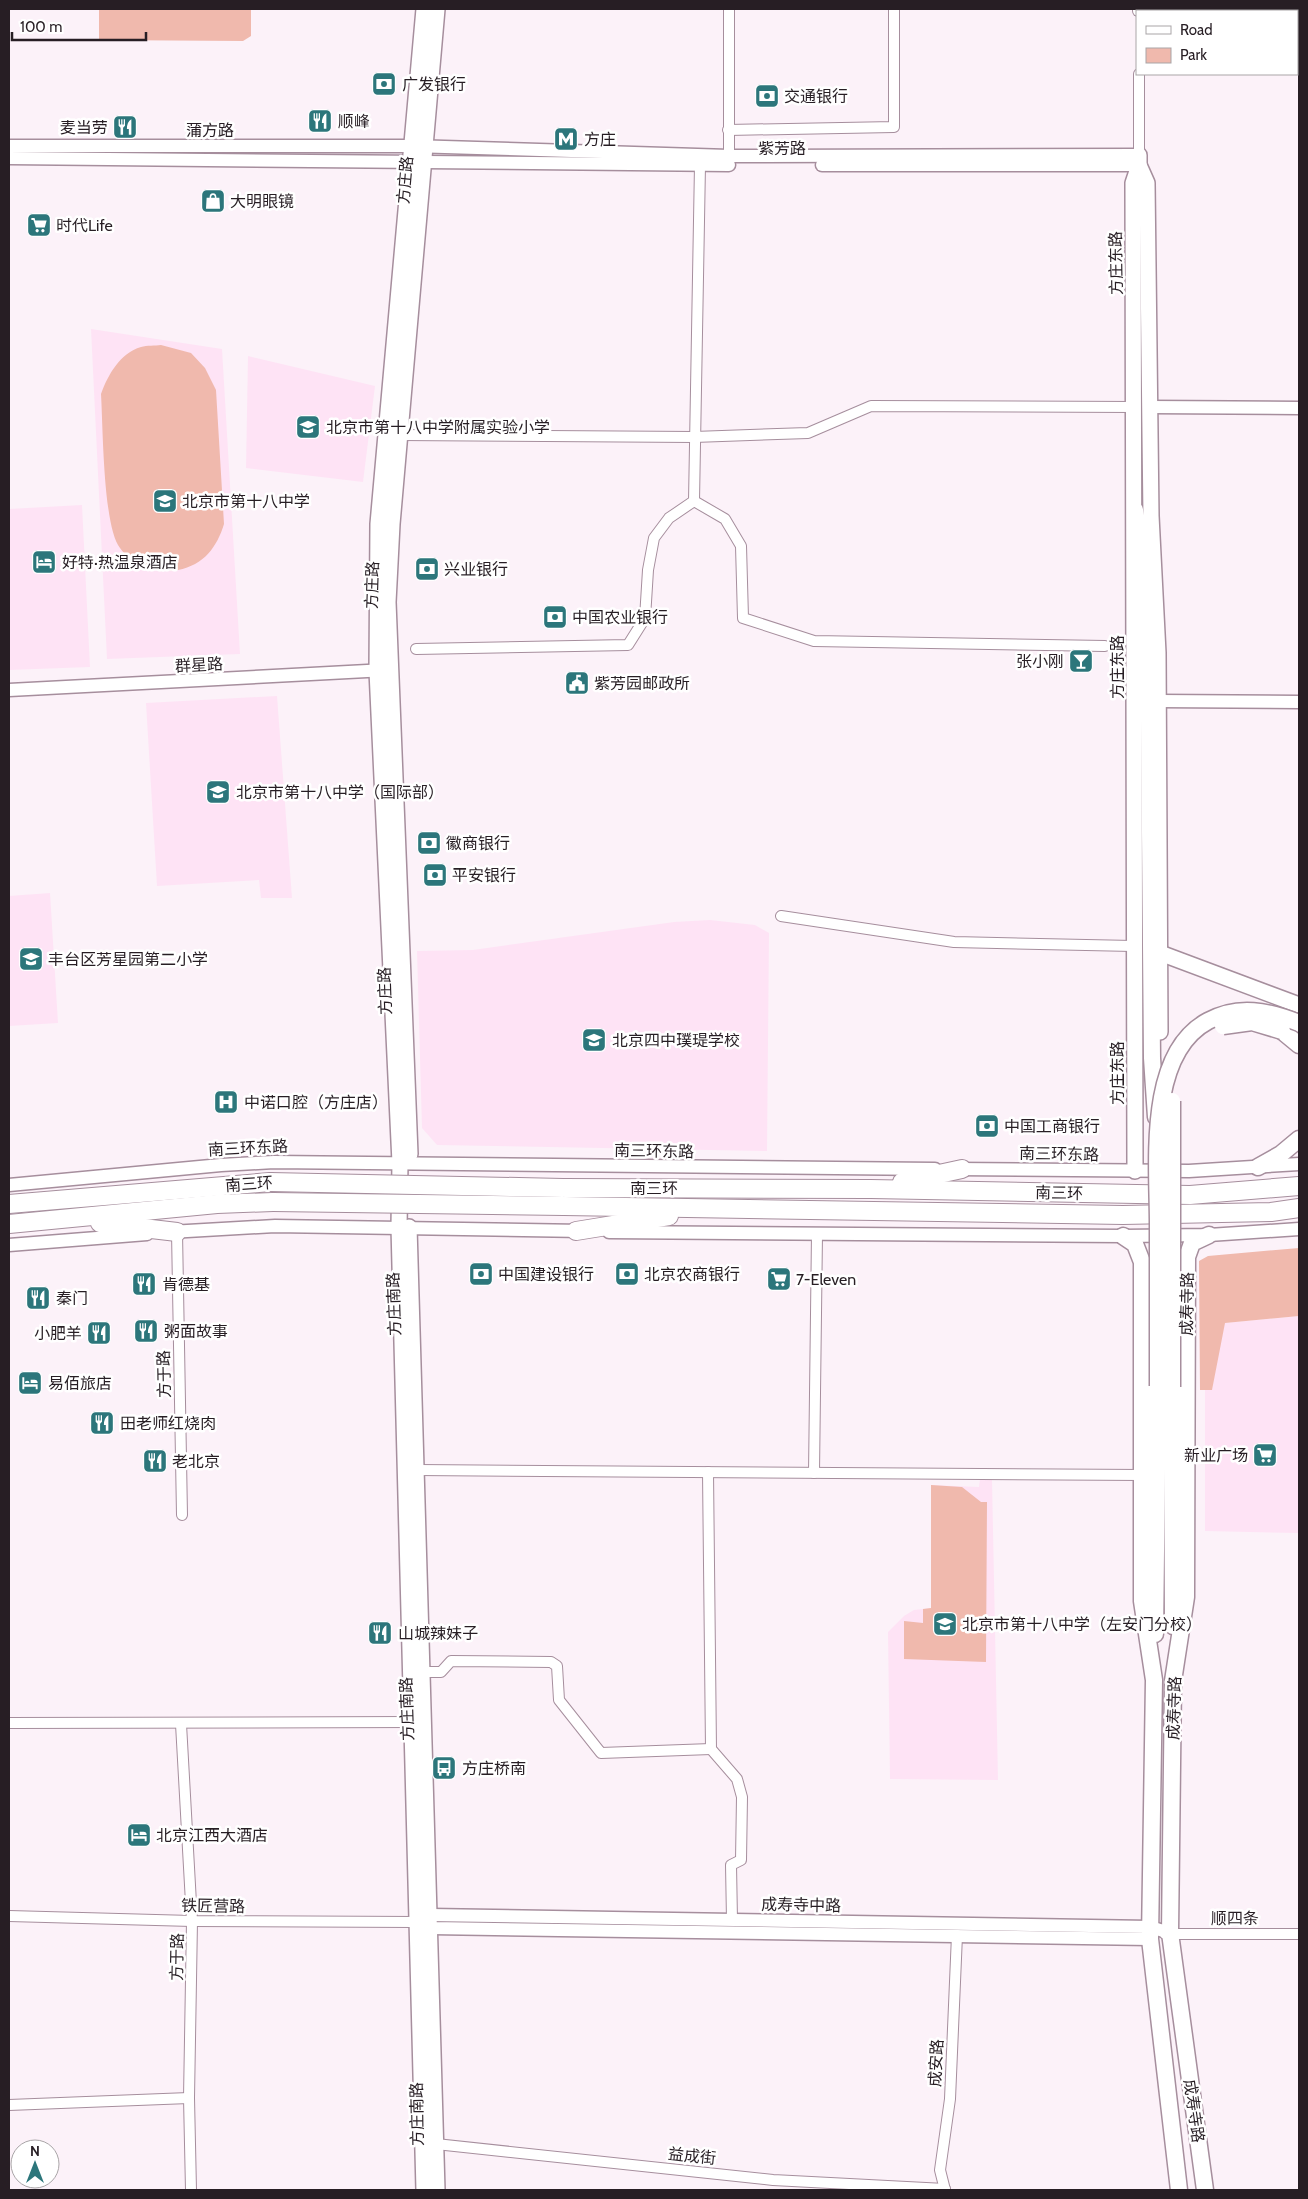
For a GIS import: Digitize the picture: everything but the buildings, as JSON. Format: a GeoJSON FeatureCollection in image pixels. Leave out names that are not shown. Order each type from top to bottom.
{"type":"FeatureCollection","features":[{"type":"Feature","properties":{"kind":"highway"},"geometry":{"type":"LineString","coordinates":[[871,1189],[962,1170]]}},
{"type":"Feature","properties":{"kind":"highway","name":"南三环"},"geometry":{"type":"LineString","coordinates":[[9,1204],[270,1182],[563,1188],[871,1189],[1190,1194],[1299,1186]]}},
{"type":"Feature","properties":{"kind":"highway","name":"南三环"},"geometry":{"type":"LineString","coordinates":[[9,1224],[216,1204],[273,1202],[1123,1215],[1271,1212],[1299,1208]]}},
{"type":"Feature","properties":{"kind":"highway"},"geometry":{"type":"LineString","coordinates":[[576,1231],[714,1209]]}},
{"type":"Feature","properties":{"kind":"highway"},"geometry":{"type":"LineString","coordinates":[[1271,1212],[1299,1213]]}},
{"type":"Feature","properties":{"kind":"highway"},"geometry":{"type":"LineString","coordinates":[[65,1219],[177,1232]]}},
{"type":"Feature","properties":{"kind":"main road","name":"方庄路"},"geometry":{"type":"LineString","coordinates":[[383,670],[418,154],[424,9]]}},
{"type":"Feature","properties":{"kind":"main road","name":"方庄路"},"geometry":{"type":"LineString","coordinates":[[404,1227],[405,1163],[378,524],[418,154],[437,9]]}},
{"type":"Feature","properties":{"kind":"main road"},"geometry":{"type":"LineString","coordinates":[[1139,160],[1147,183],[1142,407],[1151,516],[1158,701],[1160,1171]]}},
{"type":"Feature","properties":{"kind":"main road","name":"方庄东路"},"geometry":{"type":"LineString","coordinates":[[1135,1171],[1133,946],[1135,510],[1142,407]]}},
{"type":"Feature","properties":{"kind":"main road"},"geometry":{"type":"LineString","coordinates":[[1135,510],[1146,574],[1148,606],[1152,1058],[1158,1136],[1173,1681]]}},
{"type":"Feature","properties":{"kind":"main road"},"geometry":{"type":"LineString","coordinates":[[1160,953],[1299,1006]]}},
{"type":"Feature","properties":{"kind":"main road"},"geometry":{"type":"LineString","coordinates":[[1158,1136],[1169,1070],[1179,1048],[1194,1030],[1215,1017],[1238,1011],[1262,1011],[1299,1023]]}},
{"type":"Feature","properties":{"kind":"main road"},"geometry":{"type":"LineString","coordinates":[[1154,1680],[1165,1386],[1171,1113],[1177,1076],[1180,1065],[1193,1046],[1219,1027],[1231,1023],[1252,1022],[1282,1031],[1299,1046]]}},
{"type":"Feature","properties":{"kind":"main road"},"geometry":{"type":"LineString","coordinates":[[1258,1167],[1281,1154],[1299,1139]]}},
{"type":"Feature","properties":{"kind":"main road","name":"方庄南路"},"geometry":{"type":"LineString","coordinates":[[404,1227],[417,1470],[423,1672],[426,1922],[424,2190]]}},
{"type":"Feature","properties":{"kind":"main road","name":"方庄南路"},"geometry":{"type":"LineString","coordinates":[[404,1227],[413,1722],[426,1922],[437,2190]]}},
{"type":"Feature","properties":{"kind":"main road","name":"成寿寺路"},"geometry":{"type":"LineString","coordinates":[[1205,2190],[1170,1933],[1173,1681],[1186,1597],[1188,1257],[1192,1243],[1209,1235]]}},
{"type":"Feature","properties":{"kind":"main road","name":"成寿寺路"},"geometry":{"type":"LineString","coordinates":[[1123,1236],[1135,1244],[1142,1262],[1142,1601],[1154,1680],[1150,1933],[1179,2190]]}},
{"type":"Feature","properties":{"kind":"main road"},"geometry":{"type":"LineString","coordinates":[[1142,1357],[1150,1343],[1164,1337],[1179,1343],[1186,1356]]}},
{"type":"Feature","properties":{"kind":"street"},"geometry":{"type":"LineString","coordinates":[[729,9],[729,156]]}},
{"type":"Feature","properties":{"kind":"street"},"geometry":{"type":"LineString","coordinates":[[728,130],[894,127],[894,9]]}},
{"type":"Feature","properties":{"kind":"street"},"geometry":{"type":"LineString","coordinates":[[1139,75],[1139,160]]}},
{"type":"Feature","properties":{"kind":"street","name":"蒲方路"},"geometry":{"type":"LineString","coordinates":[[9,146],[418,154]]}},
{"type":"Feature","properties":{"kind":"street","name":"蒲方路"},"geometry":{"type":"LineString","coordinates":[[9,158],[418,154]]}},
{"type":"Feature","properties":{"kind":"street","name":"紫芳路"},"geometry":{"type":"LineString","coordinates":[[418,154],[1139,160]]}},
{"type":"Feature","properties":{"kind":"street","name":"紫芳路"},"geometry":{"type":"LineString","coordinates":[[418,154],[700,165],[1139,160]]}},
{"type":"Feature","properties":{"kind":"street"},"geometry":{"type":"LineString","coordinates":[[694,500],[700,165]]}},
{"type":"Feature","properties":{"kind":"street"},"geometry":{"type":"LineString","coordinates":[[400,435],[694,436],[808,433],[871,406],[1299,408]]}},
{"type":"Feature","properties":{"kind":"street"},"geometry":{"type":"LineString","coordinates":[[694,500],[726,519],[742,546],[743,618],[814,641],[1105,646]]}},
{"type":"Feature","properties":{"kind":"street"},"geometry":{"type":"LineString","coordinates":[[416,649],[628,645],[645,618],[648,570],[654,538],[669,518],[694,500]]}},
{"type":"Feature","properties":{"kind":"street","name":"群星路"},"geometry":{"type":"LineString","coordinates":[[9,690],[383,670]]}},
{"type":"Feature","properties":{"kind":"street"},"geometry":{"type":"LineString","coordinates":[[1158,701],[1299,702]]}},
{"type":"Feature","properties":{"kind":"street"},"geometry":{"type":"LineString","coordinates":[[781,916],[954,942],[1133,946]]}},
{"type":"Feature","properties":{"kind":"street","name":"南三环东路"},"geometry":{"type":"LineString","coordinates":[[9,1185],[221,1165],[274,1162],[756,1169],[1135,1171],[1299,1164]]}},
{"type":"Feature","properties":{"kind":"street"},"geometry":{"type":"LineString","coordinates":[[9,1245],[274,1226],[817,1234],[1123,1236],[1209,1235],[1299,1229]]}},
{"type":"Feature","properties":{"kind":"street","name":"方于路"},"geometry":{"type":"LineString","coordinates":[[177,1232],[182,1516]]}},
{"type":"Feature","properties":{"kind":"street"},"geometry":{"type":"LineString","coordinates":[[814,1473],[817,1234]]}},
{"type":"Feature","properties":{"kind":"street"},"geometry":{"type":"LineString","coordinates":[[417,1470],[1142,1475]]}},
{"type":"Feature","properties":{"kind":"street"},"geometry":{"type":"LineString","coordinates":[[708,1472],[711,1749],[737,1779],[742,1797],[741,1860],[731,1865],[732,1920]]}},
{"type":"Feature","properties":{"kind":"street"},"geometry":{"type":"LineString","coordinates":[[423,1672],[442,1672],[451,1661],[551,1662],[557,1666],[559,1700],[602,1753],[711,1749]]}},
{"type":"Feature","properties":{"kind":"street"},"geometry":{"type":"LineString","coordinates":[[9,1723],[413,1722]]}},
{"type":"Feature","properties":{"kind":"street","name":"方于路"},"geometry":{"type":"LineString","coordinates":[[181,1724],[192,1921],[189,2098],[191,2190]]}},
{"type":"Feature","properties":{"kind":"street","name":"铁匠营路"},"geometry":{"type":"LineString","coordinates":[[9,1916],[192,1921],[426,1922]]}},
{"type":"Feature","properties":{"kind":"street","name":"成寿寺中路"},"geometry":{"type":"LineString","coordinates":[[426,1922],[732,1920],[1150,1933]]}},
{"type":"Feature","properties":{"kind":"street","name":"成寿寺中路"},"geometry":{"type":"LineString","coordinates":[[426,1922],[957,1936],[1170,1933]]}},
{"type":"Feature","properties":{"kind":"street","name":"顺四条"},"geometry":{"type":"LineString","coordinates":[[1170,1933],[1299,1934]]}},
{"type":"Feature","properties":{"kind":"street","name":"成安路"},"geometry":{"type":"LineString","coordinates":[[945,2190],[940,2170],[950,2099],[957,1936]]}},
{"type":"Feature","properties":{"kind":"street"},"geometry":{"type":"LineString","coordinates":[[9,2105],[189,2098]]}},
{"type":"Feature","properties":{"kind":"street","name":"益成街"},"geometry":{"type":"LineString","coordinates":[[436,2144],[773,2180],[945,2190]]}},
{"type":"Feature","properties":{"kind":"shaded area","name":"北京市第十八中学"},"geometry":{"type":"Polygon","coordinates":[[[91,329],[222,349],[240,654],[107,659],[91,329]]]}},
{"type":"Feature","properties":{"kind":"shaded area","name":"北京市第十八中学附属实验小学"},"geometry":{"type":"Polygon","coordinates":[[[248,356],[375,386],[363,482],[246,468],[248,356]]]}},
{"type":"Feature","properties":{"kind":"shaded area"},"geometry":{"type":"Polygon","coordinates":[[[82,505],[90,667],[9,670],[9,509],[82,505]]]}},
{"type":"Feature","properties":{"kind":"shaded area","name":"北京市第十八中学（国际部）"},"geometry":{"type":"Polygon","coordinates":[[[277,696],[292,898],[261,898],[259,880],[157,886],[146,703],[277,696]]]}},
{"type":"Feature","properties":{"kind":"shaded area","name":"丰台区芳星园第二小学"},"geometry":{"type":"Polygon","coordinates":[[[50,893],[58,1023],[9,1026],[9,896],[50,893]]]}},
{"type":"Feature","properties":{"kind":"shaded area","name":"北京四中璞瑅学校"},"geometry":{"type":"Polygon","coordinates":[[[710,920],[755,925],[769,933],[767,1151],[437,1145],[422,1128],[417,951],[473,950],[674,922],[710,920]]]}},
{"type":"Feature","properties":{"kind":"shaded area","name":"新业广场"},"geometry":{"type":"Polygon","coordinates":[[[1299,1316],[1299,1533],[1205,1531],[1205,1390],[1212,1389],[1224,1323],[1299,1316]]]}},
{"type":"Feature","properties":{"kind":"shaded area","name":"北京市第十八中学（左安门分校）"},"geometry":{"type":"Polygon","coordinates":[[[980,1479],[992,1480],[998,1780],[890,1779],[888,1632],[904,1616],[914,1610],[931,1608],[931,1485],[979,1487],[980,1479]]]}},
{"type":"Feature","properties":{"kind":"green space"},"geometry":{"type":"Polygon","coordinates":[[[99,9],[251,9],[251,36],[243,41],[99,40],[99,9]]]}},
{"type":"Feature","properties":{"kind":"green space"},"geometry":{"type":"Polygon","coordinates":[[[161,345],[191,353],[205,368],[216,390],[224,524],[218,540],[208,554],[187,568],[170,571],[154,569],[138,563],[120,548],[114,537],[110,520],[103,451],[101,394],[107,379],[121,359],[127,354],[141,347],[161,345]]]}},
{"type":"Feature","properties":{"kind":"green space"},"geometry":{"type":"Polygon","coordinates":[[[1299,1248],[1299,1316],[1225,1323],[1212,1390],[1200,1390],[1199,1261],[1208,1256],[1299,1248]]]}},
{"type":"Feature","properties":{"kind":"green space"},"geometry":{"type":"Polygon","coordinates":[[[931,1485],[962,1487],[981,1502],[987,1502],[986,1662],[904,1659],[904,1621],[923,1623],[923,1609],[931,1608],[931,1485]]]}},
{"type":"Feature","properties":{"kind":"place","name":"广发银行"},"geometry":{"type":"Point","coordinates":[384,84]}},
{"type":"Feature","properties":{"kind":"place","name":"交通银行"},"geometry":{"type":"Point","coordinates":[767,96]}},
{"type":"Feature","properties":{"kind":"place","name":"顺峰"},"geometry":{"type":"Point","coordinates":[320,121]}},
{"type":"Feature","properties":{"kind":"place","name":"麦当劳"},"geometry":{"type":"Point","coordinates":[125,127]}},
{"type":"Feature","properties":{"kind":"place","name":"方庄"},"geometry":{"type":"Point","coordinates":[566,139]}},
{"type":"Feature","properties":{"kind":"place","name":"大明眼镜"},"geometry":{"type":"Point","coordinates":[213,201]}},
{"type":"Feature","properties":{"kind":"place","name":"时代Life"},"geometry":{"type":"Point","coordinates":[39,225]}},
{"type":"Feature","properties":{"kind":"place","name":"北京市第十八中学附属实验小学"},"geometry":{"type":"Point","coordinates":[308,427]}},
{"type":"Feature","properties":{"kind":"place","name":"北京市第十八中学"},"geometry":{"type":"Point","coordinates":[165,501]}},
{"type":"Feature","properties":{"kind":"place","name":"好特·热温泉酒店"},"geometry":{"type":"Point","coordinates":[44,562]}},
{"type":"Feature","properties":{"kind":"place","name":"兴业银行"},"geometry":{"type":"Point","coordinates":[427,569]}},
{"type":"Feature","properties":{"kind":"place","name":"中国农业银行"},"geometry":{"type":"Point","coordinates":[555,617]}},
{"type":"Feature","properties":{"kind":"place","name":"张小刚"},"geometry":{"type":"Point","coordinates":[1081,661]}},
{"type":"Feature","properties":{"kind":"place","name":"紫芳园邮政所"},"geometry":{"type":"Point","coordinates":[577,683]}},
{"type":"Feature","properties":{"kind":"place","name":"北京市第十八中学（国际部）"},"geometry":{"type":"Point","coordinates":[218,792]}},
{"type":"Feature","properties":{"kind":"place","name":"徽商银行"},"geometry":{"type":"Point","coordinates":[429,843]}},
{"type":"Feature","properties":{"kind":"place","name":"平安银行"},"geometry":{"type":"Point","coordinates":[435,875]}},
{"type":"Feature","properties":{"kind":"place","name":"丰台区芳星园第二小学"},"geometry":{"type":"Point","coordinates":[31,959]}},
{"type":"Feature","properties":{"kind":"place","name":"北京四中璞瑅学校"},"geometry":{"type":"Point","coordinates":[594,1040]}},
{"type":"Feature","properties":{"kind":"place","name":"中诺口腔（方庄店）"},"geometry":{"type":"Point","coordinates":[226,1102]}},
{"type":"Feature","properties":{"kind":"place","name":"中国工商银行"},"geometry":{"type":"Point","coordinates":[987,1126]}},
{"type":"Feature","properties":{"kind":"place","name":"中国建设银行"},"geometry":{"type":"Point","coordinates":[481,1274]}},
{"type":"Feature","properties":{"kind":"place","name":"北京农商银行"},"geometry":{"type":"Point","coordinates":[627,1274]}},
{"type":"Feature","properties":{"kind":"place","name":"7-Eleven"},"geometry":{"type":"Point","coordinates":[779,1279]}},
{"type":"Feature","properties":{"kind":"place","name":"肯德基"},"geometry":{"type":"Point","coordinates":[144,1284]}},
{"type":"Feature","properties":{"kind":"place","name":"秦门"},"geometry":{"type":"Point","coordinates":[38,1298]}},
{"type":"Feature","properties":{"kind":"place","name":"粥面故事"},"geometry":{"type":"Point","coordinates":[146,1331]}},
{"type":"Feature","properties":{"kind":"place","name":"小肥羊"},"geometry":{"type":"Point","coordinates":[99,1333]}},
{"type":"Feature","properties":{"kind":"place","name":"易佰旅店"},"geometry":{"type":"Point","coordinates":[30,1383]}},
{"type":"Feature","properties":{"kind":"place","name":"田老师红烧肉"},"geometry":{"type":"Point","coordinates":[102,1423]}},
{"type":"Feature","properties":{"kind":"place","name":"新业广场"},"geometry":{"type":"Point","coordinates":[1265,1455]}},
{"type":"Feature","properties":{"kind":"place","name":"老北京"},"geometry":{"type":"Point","coordinates":[155,1461]}},
{"type":"Feature","properties":{"kind":"place","name":"北京市第十八中学（左安门分校）"},"geometry":{"type":"Point","coordinates":[945,1624]}},
{"type":"Feature","properties":{"kind":"place","name":"山城辣妹子"},"geometry":{"type":"Point","coordinates":[380,1633]}},
{"type":"Feature","properties":{"kind":"place","name":"方庄桥南"},"geometry":{"type":"Point","coordinates":[444,1768]}},
{"type":"Feature","properties":{"kind":"place","name":"北京江西大酒店"},"geometry":{"type":"Point","coordinates":[139,1835]}}]}
